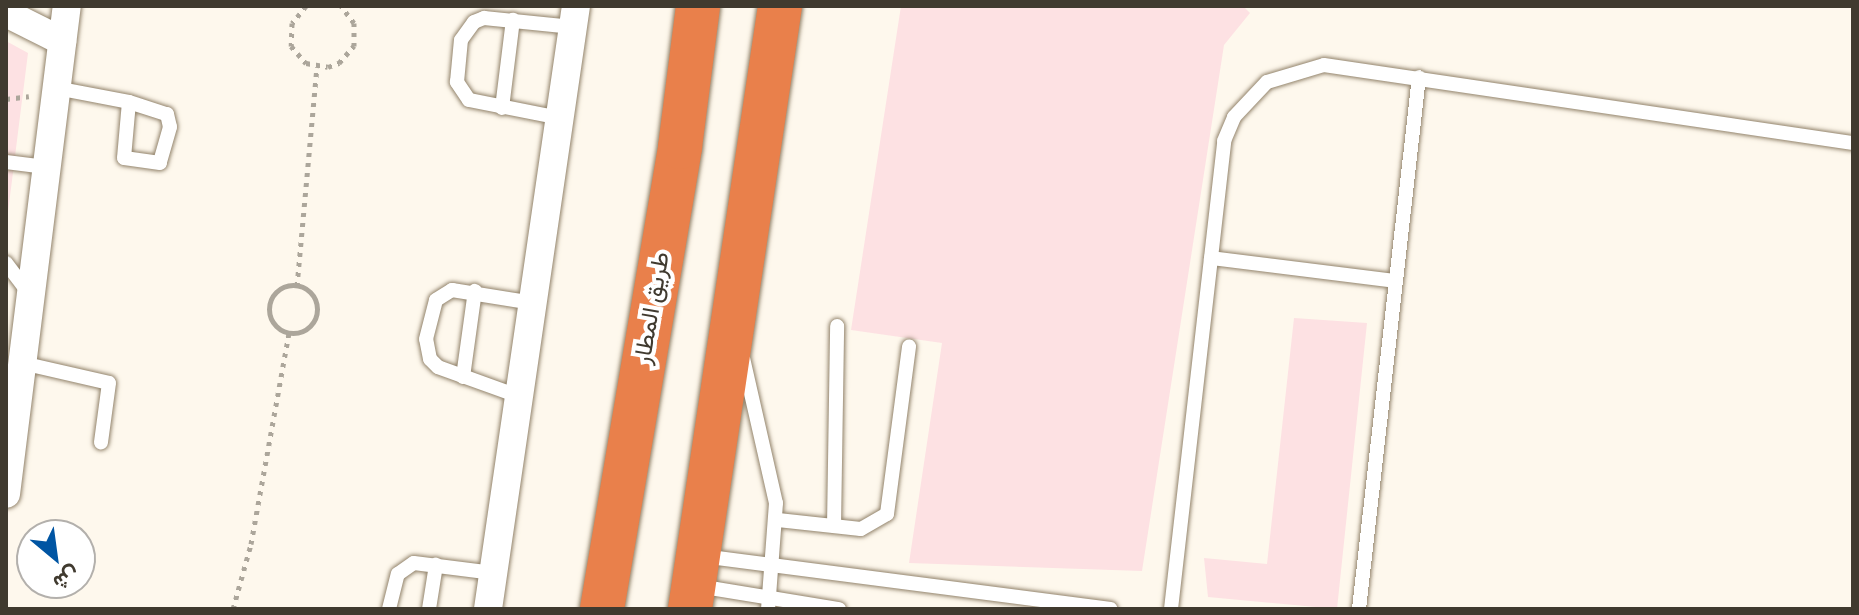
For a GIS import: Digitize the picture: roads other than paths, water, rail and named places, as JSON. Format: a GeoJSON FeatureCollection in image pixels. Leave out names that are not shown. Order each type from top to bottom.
{"type":"FeatureCollection","features":[{"type":"Feature","properties":{"kind":"highway"},"geometry":{"type":"LineString","coordinates":[[694,583],[780,6]]}},
{"type":"Feature","properties":{"kind":"highway","name":"طريق المطار"},"geometry":{"type":"LineString","coordinates":[[602,609],[680,147],[692,16]]}},
{"type":"Feature","properties":{"kind":"street"},"geometry":{"type":"LineString","coordinates":[[6,494],[67,6]]}},
{"type":"Feature","properties":{"kind":"street"},"geometry":{"type":"LineString","coordinates":[[6,13],[62,41]]}},
{"type":"Feature","properties":{"kind":"street"},"geometry":{"type":"LineString","coordinates":[[488,609],[574,17]]}},
{"type":"Feature","properties":{"kind":"lane"},"geometry":{"type":"LineString","coordinates":[[560,118],[469,100],[461,92],[457,70],[461,40],[474,22],[574,17]]}},
{"type":"Feature","properties":{"kind":"lane"},"geometry":{"type":"LineString","coordinates":[[502,108],[513,20]]}},
{"type":"Feature","properties":{"kind":"lane"},"geometry":{"type":"LineString","coordinates":[[1171,609],[1224,141],[1247,99],[1267,82],[1304,67],[1324,65],[1853,143]]}},
{"type":"Feature","properties":{"kind":"lane"},"geometry":{"type":"LineString","coordinates":[[1359,609],[1419,77]]}},
{"type":"Feature","properties":{"kind":"lane"},"geometry":{"type":"LineString","coordinates":[[56,88],[155,106],[167,114],[170,127],[160,163],[124,158],[129,102]]}},
{"type":"Feature","properties":{"kind":"lane"},"geometry":{"type":"LineString","coordinates":[[6,162],[46,167]]}},
{"type":"Feature","properties":{"kind":"lane"},"geometry":{"type":"LineString","coordinates":[[1211,258],[1396,281]]}},
{"type":"Feature","properties":{"kind":"lane"},"geometry":{"type":"LineString","coordinates":[[6,263],[30,296]]}},
{"type":"Feature","properties":{"kind":"lane"},"geometry":{"type":"LineString","coordinates":[[518,396],[463,377],[430,359],[426,339],[431,309],[443,293],[475,291],[533,303]]}},
{"type":"Feature","properties":{"kind":"lane"},"geometry":{"type":"LineString","coordinates":[[463,377],[475,291]]}},
{"type":"Feature","properties":{"kind":"lane"},"geometry":{"type":"LineString","coordinates":[[733,317],[771,470],[778,520],[769,603]]}},
{"type":"Feature","properties":{"kind":"lane"},"geometry":{"type":"LineString","coordinates":[[834,526],[837,326]]}},
{"type":"Feature","properties":{"kind":"lane"},"geometry":{"type":"LineString","coordinates":[[778,520],[834,526],[872,526],[891,507],[909,346]]}},
{"type":"Feature","properties":{"kind":"lane"},"geometry":{"type":"LineString","coordinates":[[22,363],[109,383],[101,442]]}},
{"type":"Feature","properties":{"kind":"lane"},"geometry":{"type":"LineString","coordinates":[[389,609],[404,567],[436,565],[493,573]]}},
{"type":"Feature","properties":{"kind":"lane"},"geometry":{"type":"LineString","coordinates":[[429,609],[436,565]]}},
{"type":"Feature","properties":{"kind":"lane"},"geometry":{"type":"LineString","coordinates":[[694,583],[775,566],[1111,609]]}},
{"type":"Feature","properties":{"kind":"lane"},"geometry":{"type":"LineString","coordinates":[[694,583],[769,603],[839,609]]}}]}
